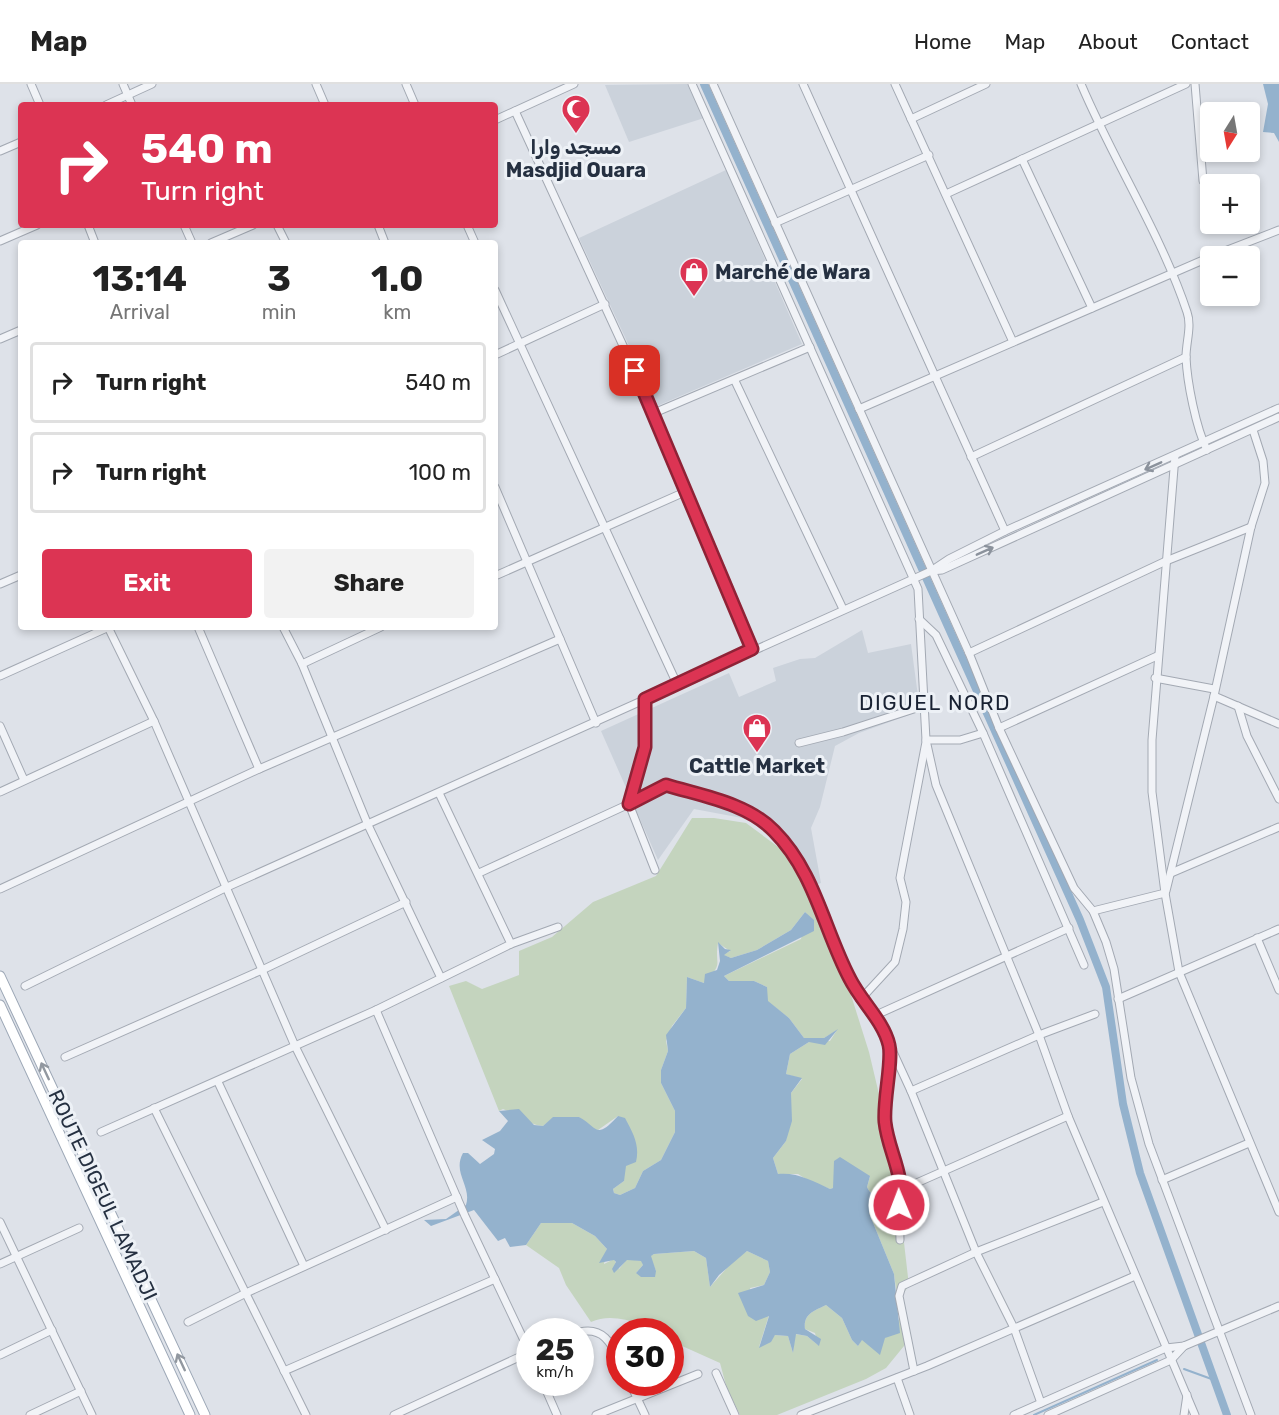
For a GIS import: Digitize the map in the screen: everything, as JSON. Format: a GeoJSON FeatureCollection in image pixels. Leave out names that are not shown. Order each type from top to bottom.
{"type":"FeatureCollection","features":[{"type":"Feature","properties":{"kind":"main road","name":"ROUTE DIGEUL LAMADJI"},"geometry":{"type":"LineString","coordinates":[[0,976],[205,1415]]}},
{"type":"Feature","properties":{"kind":"main road"},"geometry":{"type":"LineString","coordinates":[[0,1005],[190,1415]]}},
{"type":"Feature","properties":{"kind":"street"},"geometry":{"type":"LineString","coordinates":[[31,84],[39,102]]}},
{"type":"Feature","properties":{"kind":"street"},"geometry":{"type":"LineString","coordinates":[[123,84],[131,102]]}},
{"type":"Feature","properties":{"kind":"street"},"geometry":{"type":"LineString","coordinates":[[112,102],[152,84]]}},
{"type":"Feature","properties":{"kind":"street"},"geometry":{"type":"LineString","coordinates":[[316,84],[324,102]]}},
{"type":"Feature","properties":{"kind":"street"},"geometry":{"type":"LineString","coordinates":[[406,84],[414,102]]}},
{"type":"Feature","properties":{"kind":"street"},"geometry":{"type":"LineString","coordinates":[[498,119],[574,84]]}},
{"type":"Feature","properties":{"kind":"street"},"geometry":{"type":"LineString","coordinates":[[692,84],[916,578],[926,705],[926,740],[900,878],[906,902],[903,930],[895,962],[861,1000]]}},
{"type":"Feature","properties":{"kind":"street"},"geometry":{"type":"LineString","coordinates":[[713,84],[929,572],[969,653],[999,728],[1074,888],[1093,911],[1114,969],[1131,1078],[1162,1180],[1251,1415]]}},
{"type":"Feature","properties":{"kind":"street"},"geometry":{"type":"LineString","coordinates":[[803,84],[1005,531]]}},
{"type":"Feature","properties":{"kind":"street"},"geometry":{"type":"LineString","coordinates":[[895,84],[1013,342]]}},
{"type":"Feature","properties":{"kind":"street"},"geometry":{"type":"LineString","coordinates":[[911,119],[986,84]]}},
{"type":"Feature","properties":{"kind":"street"},"geometry":{"type":"LineString","coordinates":[[1081,84],[1099,126],[1172,273],[1188,315],[1186,357],[1206,447]]}},
{"type":"Feature","properties":{"kind":"street"},"geometry":{"type":"LineString","coordinates":[[946,194],[1099,126],[1186,84]]}},
{"type":"Feature","properties":{"kind":"street"},"geometry":{"type":"LineString","coordinates":[[1196,84],[1202,174]]}},
{"type":"Feature","properties":{"kind":"street"},"geometry":{"type":"LineString","coordinates":[[516,111],[654,413],[752,649]]}},
{"type":"Feature","properties":{"kind":"street"},"geometry":{"type":"LineString","coordinates":[[0,152],[18,143]]}},
{"type":"Feature","properties":{"kind":"street"},"geometry":{"type":"LineString","coordinates":[[775,223],[929,155]]}},
{"type":"Feature","properties":{"kind":"street"},"geometry":{"type":"LineString","coordinates":[[1022,159],[1092,308]]}},
{"type":"Feature","properties":{"kind":"street"},"geometry":{"type":"LineString","coordinates":[[0,241],[30,228]]}},
{"type":"Feature","properties":{"kind":"street"},"geometry":{"type":"LineString","coordinates":[[218,240],[246,228]]}},
{"type":"Feature","properties":{"kind":"street"},"geometry":{"type":"LineString","coordinates":[[1239,246],[1279,230]]}},
{"type":"Feature","properties":{"kind":"street"},"geometry":{"type":"LineString","coordinates":[[859,410],[1200,262]]}},
{"type":"Feature","properties":{"kind":"street"},"geometry":{"type":"LineString","coordinates":[[498,297],[677,684]]}},
{"type":"Feature","properties":{"kind":"street"},"geometry":{"type":"LineString","coordinates":[[498,354],[605,304]]}},
{"type":"Feature","properties":{"kind":"street"},"geometry":{"type":"LineString","coordinates":[[0,339],[18,331]]}},
{"type":"Feature","properties":{"kind":"street"},"geometry":{"type":"LineString","coordinates":[[654,413],[810,348]]}},
{"type":"Feature","properties":{"kind":"street"},"geometry":{"type":"LineString","coordinates":[[971,457],[1186,357]]}},
{"type":"Feature","properties":{"kind":"street"},"geometry":{"type":"LineString","coordinates":[[735,381],[843,609]]}},
{"type":"Feature","properties":{"kind":"street"},"geometry":{"type":"LineString","coordinates":[[929,572],[938,564],[1005,531],[1175,456],[1252,430],[1279,408]]}},
{"type":"Feature","properties":{"kind":"street"},"geometry":{"type":"LineString","coordinates":[[25,986],[225,888],[596,723],[752,649],[929,572],[942,570],[1174,465],[1206,447],[1265,420],[1279,417]]}},
{"type":"Feature","properties":{"kind":"street"},"geometry":{"type":"LineString","coordinates":[[1165,893],[1251,527],[1265,483],[1265,472],[1252,430]]}},
{"type":"Feature","properties":{"kind":"street"},"geometry":{"type":"LineString","coordinates":[[1175,456],[1155,678],[1152,792],[1165,893],[1179,972],[1279,1212]]}},
{"type":"Feature","properties":{"kind":"street"},"geometry":{"type":"LineString","coordinates":[[498,575],[687,491]]}},
{"type":"Feature","properties":{"kind":"street"},"geometry":{"type":"LineString","coordinates":[[498,495],[596,723]]}},
{"type":"Feature","properties":{"kind":"street"},"geometry":{"type":"LineString","coordinates":[[969,653],[1166,561],[1251,527]]}},
{"type":"Feature","properties":{"kind":"street"},"geometry":{"type":"LineString","coordinates":[[0,584],[18,576]]}},
{"type":"Feature","properties":{"kind":"street"},"geometry":{"type":"LineString","coordinates":[[919,619],[936,635],[983,733],[1084,965]]}},
{"type":"Feature","properties":{"kind":"street"},"geometry":{"type":"LineString","coordinates":[[0,676],[102,630]]}},
{"type":"Feature","properties":{"kind":"street"},"geometry":{"type":"LineString","coordinates":[[110,630],[190,802],[225,888],[295,1046],[386,1230]]}},
{"type":"Feature","properties":{"kind":"street"},"geometry":{"type":"LineString","coordinates":[[199,630],[259,769]]}},
{"type":"Feature","properties":{"kind":"street"},"geometry":{"type":"LineString","coordinates":[[285,630],[302,664],[368,825],[441,978]]}},
{"type":"Feature","properties":{"kind":"street"},"geometry":{"type":"LineString","coordinates":[[302,664],[372,630]]}},
{"type":"Feature","properties":{"kind":"street"},"geometry":{"type":"LineString","coordinates":[[0,889],[332,736],[560,639]]}},
{"type":"Feature","properties":{"kind":"street"},"geometry":{"type":"LineString","coordinates":[[999,728],[1157,656]]}},
{"type":"Feature","properties":{"kind":"street"},"geometry":{"type":"LineString","coordinates":[[1155,678],[1214,692],[1238,706],[1279,724]]}},
{"type":"Feature","properties":{"kind":"street"},"geometry":{"type":"LineString","coordinates":[[645,699],[645,747],[629,804],[655,870]]}},
{"type":"Feature","properties":{"kind":"street"},"geometry":{"type":"LineString","coordinates":[[799,743],[843,732],[926,705]]}},
{"type":"Feature","properties":{"kind":"street"},"geometry":{"type":"LineString","coordinates":[[1238,706],[1247,736],[1279,799]]}},
{"type":"Feature","properties":{"kind":"street"},"geometry":{"type":"LineString","coordinates":[[0,792],[154,721]]}},
{"type":"Feature","properties":{"kind":"street"},"geometry":{"type":"LineString","coordinates":[[0,726],[24,780]]}},
{"type":"Feature","properties":{"kind":"street"},"geometry":{"type":"LineString","coordinates":[[926,740],[960,740],[983,733]]}},
{"type":"Feature","properties":{"kind":"street"},"geometry":{"type":"LineString","coordinates":[[926,740],[936,785],[1039,1035],[1068,1116],[1103,1202],[1195,1415]]}},
{"type":"Feature","properties":{"kind":"street"},"geometry":{"type":"LineString","coordinates":[[479,873],[666,785],[737,807],[774,830],[811,881],[840,961],[861,1000],[876,1015],[945,1171],[976,1252],[1014,1328],[1041,1403]]}},
{"type":"Feature","properties":{"kind":"street"},"geometry":{"type":"LineString","coordinates":[[440,793],[512,944]]}},
{"type":"Feature","properties":{"kind":"street"},"geometry":{"type":"LineString","coordinates":[[1171,873],[1279,827]]}},
{"type":"Feature","properties":{"kind":"street"},"geometry":{"type":"LineString","coordinates":[[1093,911],[1165,893]]}},
{"type":"Feature","properties":{"kind":"street"},"geometry":{"type":"LineString","coordinates":[[65,1057],[262,970],[405,902]]}},
{"type":"Feature","properties":{"kind":"street"},"geometry":{"type":"LineString","coordinates":[[100,1132],[218,1082],[376,1010],[512,944],[558,927]]}},
{"type":"Feature","properties":{"kind":"street"},"geometry":{"type":"LineString","coordinates":[[876,1015],[1069,928]]}},
{"type":"Feature","properties":{"kind":"street"},"geometry":{"type":"LineString","coordinates":[[1118,999],[1279,929]]}},
{"type":"Feature","properties":{"kind":"street"},"geometry":{"type":"LineString","coordinates":[[1257,938],[1279,990]]}},
{"type":"Feature","properties":{"kind":"street"},"geometry":{"type":"LineString","coordinates":[[376,1010],[457,1197],[516,1325]]}},
{"type":"Feature","properties":{"kind":"street"},"geometry":{"type":"LineString","coordinates":[[911,1091],[1039,1035],[1095,1014]]}},
{"type":"Feature","properties":{"kind":"street"},"geometry":{"type":"LineString","coordinates":[[890,1046],[885,1122],[903,1189],[899,1205],[900,1240]]}},
{"type":"Feature","properties":{"kind":"street"},"geometry":{"type":"LineString","coordinates":[[218,1082],[304,1266]]}},
{"type":"Feature","properties":{"kind":"street"},"geometry":{"type":"LineString","coordinates":[[153,1108],[306,1415]]}},
{"type":"Feature","properties":{"kind":"street"},"geometry":{"type":"LineString","coordinates":[[903,1189],[1068,1116]]}},
{"type":"Feature","properties":{"kind":"street"},"geometry":{"type":"LineString","coordinates":[[1162,1180],[1249,1143]]}},
{"type":"Feature","properties":{"kind":"street"},"geometry":{"type":"LineString","coordinates":[[188,1322],[304,1266],[457,1197]]}},
{"type":"Feature","properties":{"kind":"street"},"geometry":{"type":"LineString","coordinates":[[914,1371],[899,1296],[903,1286],[976,1252],[1103,1202]]}},
{"type":"Feature","properties":{"kind":"street"},"geometry":{"type":"LineString","coordinates":[[0,1222],[92,1415]]}},
{"type":"Feature","properties":{"kind":"street"},"geometry":{"type":"LineString","coordinates":[[0,1264],[79,1228]]}},
{"type":"Feature","properties":{"kind":"street"},"geometry":{"type":"LineString","coordinates":[[801,1415],[914,1371],[1136,1275]]}},
{"type":"Feature","properties":{"kind":"street"},"geometry":{"type":"LineString","coordinates":[[284,1371],[495,1279]]}},
{"type":"Feature","properties":{"kind":"street"},"geometry":{"type":"LineString","coordinates":[[1014,1415],[1166,1348],[1184,1346],[1279,1306]]}},
{"type":"Feature","properties":{"kind":"street"},"geometry":{"type":"LineString","coordinates":[[0,1355],[52,1330]]}},
{"type":"Feature","properties":{"kind":"street"},"geometry":{"type":"LineString","coordinates":[[1048,1415],[1171,1360],[1184,1346]]}},
{"type":"Feature","properties":{"kind":"street"},"geometry":{"type":"LineString","coordinates":[[394,1415],[516,1359]]}},
{"type":"Feature","properties":{"kind":"street"},"geometry":{"type":"LineString","coordinates":[[716,1373],[735,1415]]}},
{"type":"Feature","properties":{"kind":"street"},"geometry":{"type":"LineString","coordinates":[[596,1415],[698,1374]]}},
{"type":"Feature","properties":{"kind":"street"},"geometry":{"type":"LineString","coordinates":[[897,1378],[910,1415]]}},
{"type":"Feature","properties":{"kind":"street"},"geometry":{"type":"LineString","coordinates":[[30,1415],[81,1391]]}},
{"type":"Feature","properties":{"kind":"street"},"geometry":{"type":"LineString","coordinates":[[1184,1415],[1187,1395]]}},
{"type":"Feature","properties":{"kind":"street"},"geometry":{"type":"LineString","coordinates":[[549,1396],[558,1415]]}},
{"type":"Feature","properties":{"kind":"street"},"geometry":{"type":"LineString","coordinates":[[636,1397],[645,1415]]}},
{"type":"Feature","properties":{"kind":"shaded area"},"geometry":{"type":"Polygon","coordinates":[[[687,84],[704,118],[629,142],[605,85],[687,84]]]}},
{"type":"Feature","properties":{"kind":"shaded area","name":"Marché de Wara"},"geometry":{"type":"Polygon","coordinates":[[[726,170],[802,344],[657,406],[579,238],[726,170]]]}},
{"type":"Feature","properties":{"kind":"shaded area"},"geometry":{"type":"Polygon","coordinates":[[[862,630],[868,653],[911,644],[920,711],[859,733],[835,746],[820,807],[811,828],[821,883],[808,887],[785,849],[753,820],[694,809],[658,860],[601,731],[729,673],[739,697],[776,681],[773,668],[800,659],[815,658],[862,630]]]}},
{"type":"Feature","properties":{"kind":"green space"},"geometry":{"type":"Polygon","coordinates":[[[692,818],[714,818],[746,823],[781,849],[805,881],[827,919],[869,1052],[887,1128],[899,1199],[909,1286],[901,1296],[908,1320],[904,1346],[886,1368],[866,1379],[777,1415],[740,1415],[727,1389],[720,1363],[684,1347],[684,1318],[606,1318],[594,1321],[594,1318],[588,1318],[566,1285],[559,1268],[526,1245],[541,1223],[572,1223],[595,1236],[607,1249],[604,1264],[614,1259],[619,1269],[627,1259],[642,1261],[643,1265],[636,1273],[656,1271],[650,1256],[654,1254],[694,1251],[706,1258],[710,1287],[734,1260],[747,1251],[768,1261],[770,1272],[764,1285],[750,1288],[756,1320],[769,1315],[759,1347],[775,1335],[788,1336],[793,1353],[795,1334],[807,1336],[818,1345],[815,1333],[805,1329],[805,1324],[810,1314],[826,1305],[842,1318],[852,1340],[858,1346],[862,1339],[885,1338],[900,1318],[894,1274],[869,1213],[882,1197],[873,1194],[868,1189],[870,1176],[830,1189],[798,1174],[778,1174],[773,1158],[786,1141],[791,1093],[802,1079],[786,1074],[790,1054],[809,1042],[830,1041],[837,1030],[824,1038],[804,1038],[789,1018],[767,1001],[767,987],[754,981],[729,981],[724,976],[801,939],[807,914],[805,912],[791,930],[757,950],[731,958],[723,955],[730,951],[718,943],[717,967],[704,983],[687,977],[686,1008],[672,1026],[666,1041],[668,1051],[661,1070],[661,1083],[675,1111],[675,1132],[661,1160],[643,1171],[635,1188],[620,1195],[614,1193],[613,1189],[624,1181],[618,1116],[598,1130],[593,1130],[579,1117],[554,1117],[543,1126],[528,1122],[503,1109],[499,1111],[449,986],[466,981],[482,989],[519,975],[519,951],[552,937],[593,902],[656,876],[692,818]]]}},
{"type":"Feature","properties":{"kind":"water"},"geometry":{"type":"Polygon","coordinates":[[[1263,84],[1279,84],[1279,142],[1274,133],[1263,132],[1268,104],[1263,84]]]}},
{"type":"Feature","properties":{"kind":"water"},"geometry":{"type":"Polygon","coordinates":[[[805,912],[814,920],[814,931],[724,976],[729,981],[754,981],[767,987],[768,1001],[789,1018],[804,1038],[824,1038],[838,1029],[825,1045],[809,1042],[790,1054],[786,1074],[802,1078],[791,1093],[792,1121],[786,1141],[773,1158],[778,1174],[798,1176],[830,1189],[833,1188],[834,1161],[840,1157],[870,1176],[868,1189],[873,1194],[883,1197],[869,1213],[894,1274],[900,1333],[885,1338],[880,1355],[862,1340],[858,1346],[852,1340],[842,1318],[826,1305],[810,1314],[805,1324],[805,1329],[821,1339],[819,1346],[807,1336],[796,1334],[793,1353],[788,1336],[775,1335],[771,1342],[759,1348],[769,1316],[756,1321],[748,1316],[738,1293],[764,1285],[770,1272],[768,1261],[747,1251],[719,1275],[710,1287],[706,1258],[694,1251],[654,1254],[651,1256],[656,1271],[655,1277],[641,1277],[636,1273],[643,1265],[641,1261],[627,1260],[614,1273],[612,1269],[616,1262],[614,1260],[599,1263],[607,1249],[595,1236],[572,1223],[541,1223],[526,1245],[510,1247],[505,1238],[498,1241],[474,1210],[431,1226],[424,1220],[446,1219],[466,1205],[467,1192],[461,1173],[460,1160],[463,1153],[468,1153],[480,1164],[494,1154],[495,1149],[482,1140],[500,1131],[508,1121],[499,1111],[519,1109],[534,1125],[543,1126],[553,1117],[579,1117],[597,1130],[605,1128],[618,1116],[625,1118],[636,1145],[636,1162],[626,1166],[624,1181],[613,1189],[614,1193],[620,1195],[635,1188],[643,1171],[661,1160],[675,1132],[675,1111],[661,1083],[661,1070],[668,1051],[666,1035],[686,1008],[687,977],[704,983],[705,974],[717,970],[720,961],[718,942],[725,949],[731,950],[724,955],[731,958],[757,950],[791,930],[805,912]]]}},
{"type":"Feature","properties":{"kind":"waterway"},"geometry":{"type":"LineString","coordinates":[[704,84],[1080,920],[1106,987],[1123,1104],[1140,1173],[1227,1415]]}},
{"type":"Feature","properties":{"kind":"waterway"},"geometry":{"type":"LineString","coordinates":[[1034,1415],[1157,1360]]}},
{"type":"Feature","properties":{"kind":"waterway"},"geometry":{"type":"LineString","coordinates":[[1184,1369],[1217,1381]]}},
{"type":"Feature","properties":{"kind":"place","name":"مسجد وارا Masdjid Ouara"},"geometry":{"type":"Point","coordinates":[576,134]}},
{"type":"Feature","properties":{"kind":"place","name":"Marché de Wara"},"geometry":{"type":"Point","coordinates":[694,298]}},
{"type":"Feature","properties":{"kind":"place","name":"Cattle Market"},"geometry":{"type":"Point","coordinates":[757,754]}},
{"type":"Feature","properties":{"kind":"district","name":"DIGUEL NORD"},"geometry":{"type":"Point","coordinates":[935,703]}},
{"type":"Feature","properties":{"kind":"route"},"geometry":{"type":"LineString","coordinates":[[635,371],[752,649],[645,699],[645,747],[629,804],[666,785],[737,807],[774,830],[811,881],[840,961],[861,1000],[876,1015],[890,1046],[885,1122],[893,1160],[903,1189],[899,1205]]}}]}
